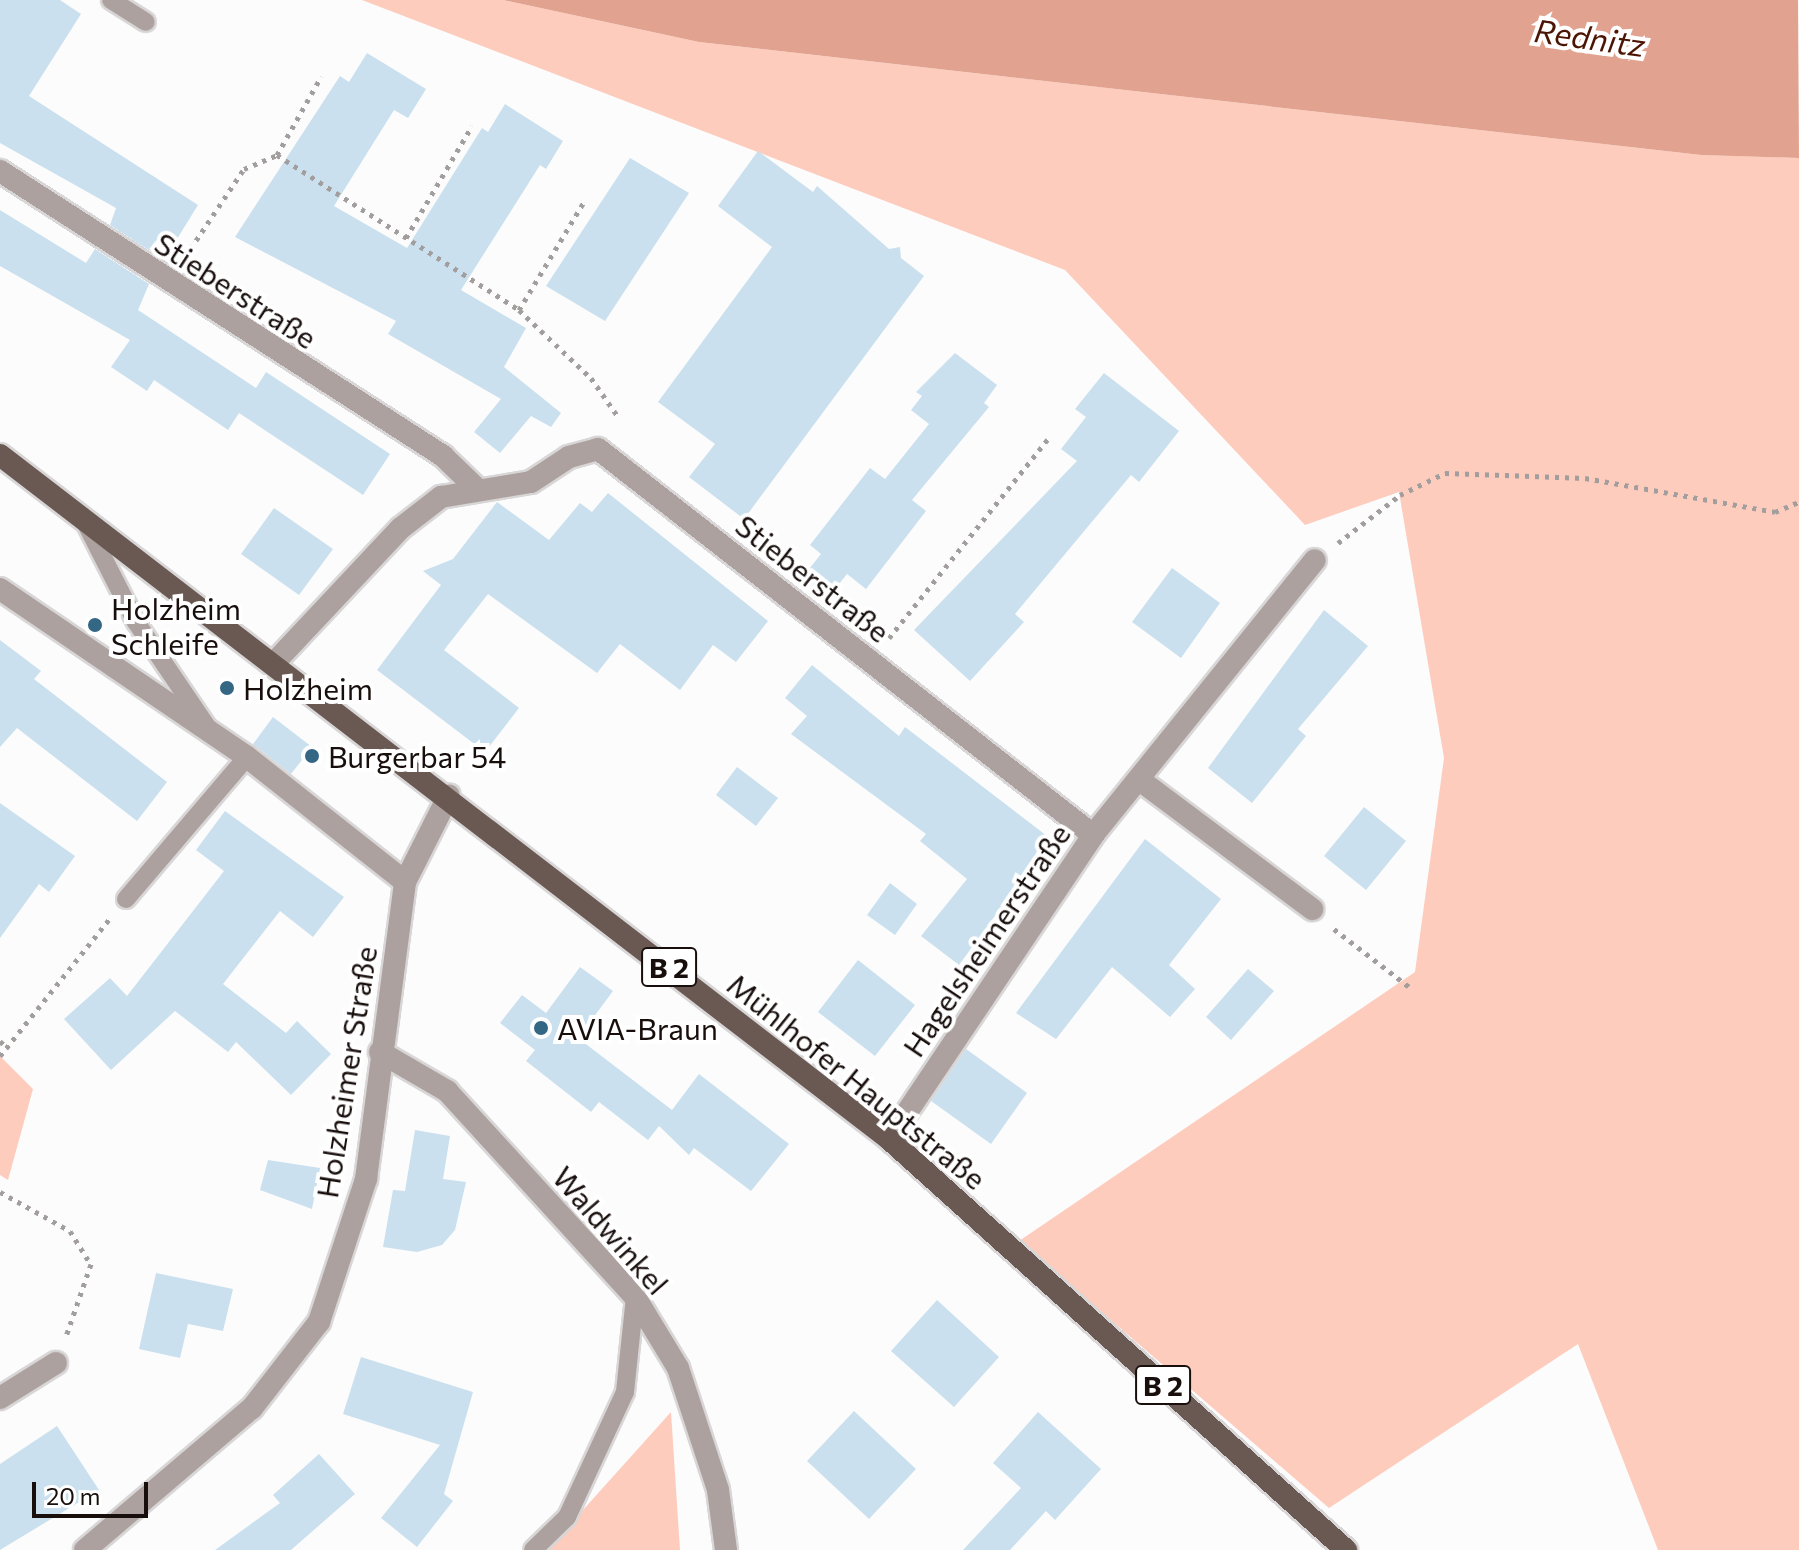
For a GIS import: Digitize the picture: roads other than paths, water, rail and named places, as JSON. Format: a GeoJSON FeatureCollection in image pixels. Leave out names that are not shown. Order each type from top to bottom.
{"type":"FeatureCollection","features":[{"type":"Feature","properties":{"kind":"main road","name":"Mühlhofer Hauptstraße"},"geometry":{"type":"LineString","coordinates":[[0,455],[449,795],[889,1139],[1346,1550]]}},
{"type":"Feature","properties":{"kind":"street","name":"Stieberstraße"},"geometry":{"type":"LineString","coordinates":[[0,171],[167,284],[443,456],[476,488]]}},
{"type":"Feature","properties":{"kind":"street","name":"Stieberstraße"},"geometry":{"type":"LineString","coordinates":[[275,662],[401,528],[441,497],[476,488],[531,482],[569,457],[598,449],[1093,835]]}},
{"type":"Feature","properties":{"kind":"street","name":"Hagelsheimerstraße"},"geometry":{"type":"LineString","coordinates":[[889,1139],[1093,835],[1141,781],[1315,560]]}},
{"type":"Feature","properties":{"kind":"street"},"geometry":{"type":"LineString","coordinates":[[0,589],[247,757],[405,882]]}},
{"type":"Feature","properties":{"kind":"street"},"geometry":{"type":"LineString","coordinates":[[1141,781],[1312,909]]}},
{"type":"Feature","properties":{"kind":"street","name":"Holzheimer Straße"},"geometry":{"type":"LineString","coordinates":[[85,1550],[252,1408],[319,1322],[366,1179],[380,1052],[405,882],[449,795]]}},
{"type":"Feature","properties":{"kind":"street","name":"Waldwinkel"},"geometry":{"type":"LineString","coordinates":[[380,1052],[447,1091],[635,1297],[678,1368],[718,1490],[726,1550]]}},
{"type":"Feature","properties":{"kind":"street"},"geometry":{"type":"LineString","coordinates":[[0,1398],[56,1363]]}},
{"type":"Feature","properties":{"kind":"lane"},"geometry":{"type":"LineString","coordinates":[[111,0],[146,22]]}},
{"type":"Feature","properties":{"kind":"lane"},"geometry":{"type":"LineString","coordinates":[[82,516],[136,622],[209,730]]}},
{"type":"Feature","properties":{"kind":"lane"},"geometry":{"type":"LineString","coordinates":[[126,899],[247,757]]}},
{"type":"Feature","properties":{"kind":"lane"},"geometry":{"type":"LineString","coordinates":[[533,1550],[567,1517],[625,1392],[635,1297]]}},
{"type":"Feature","properties":{"kind":"water","name":"Rednitz"},"geometry":{"type":"Polygon","coordinates":[[[503,0],[1798,0],[1799,158],[1701,155],[699,42],[503,0]]]}},
{"type":"Feature","properties":{"kind":"place","name":"Holzheim Schleife"},"geometry":{"type":"Point","coordinates":[95,625]}},
{"type":"Feature","properties":{"kind":"place","name":"Holzheim"},"geometry":{"type":"Point","coordinates":[227,688]}},
{"type":"Feature","properties":{"kind":"place","name":"Burgerbar 54"},"geometry":{"type":"Point","coordinates":[312,756]}},
{"type":"Feature","properties":{"kind":"place","name":"AVIA-Braun"},"geometry":{"type":"Point","coordinates":[541,1028]}}]}
